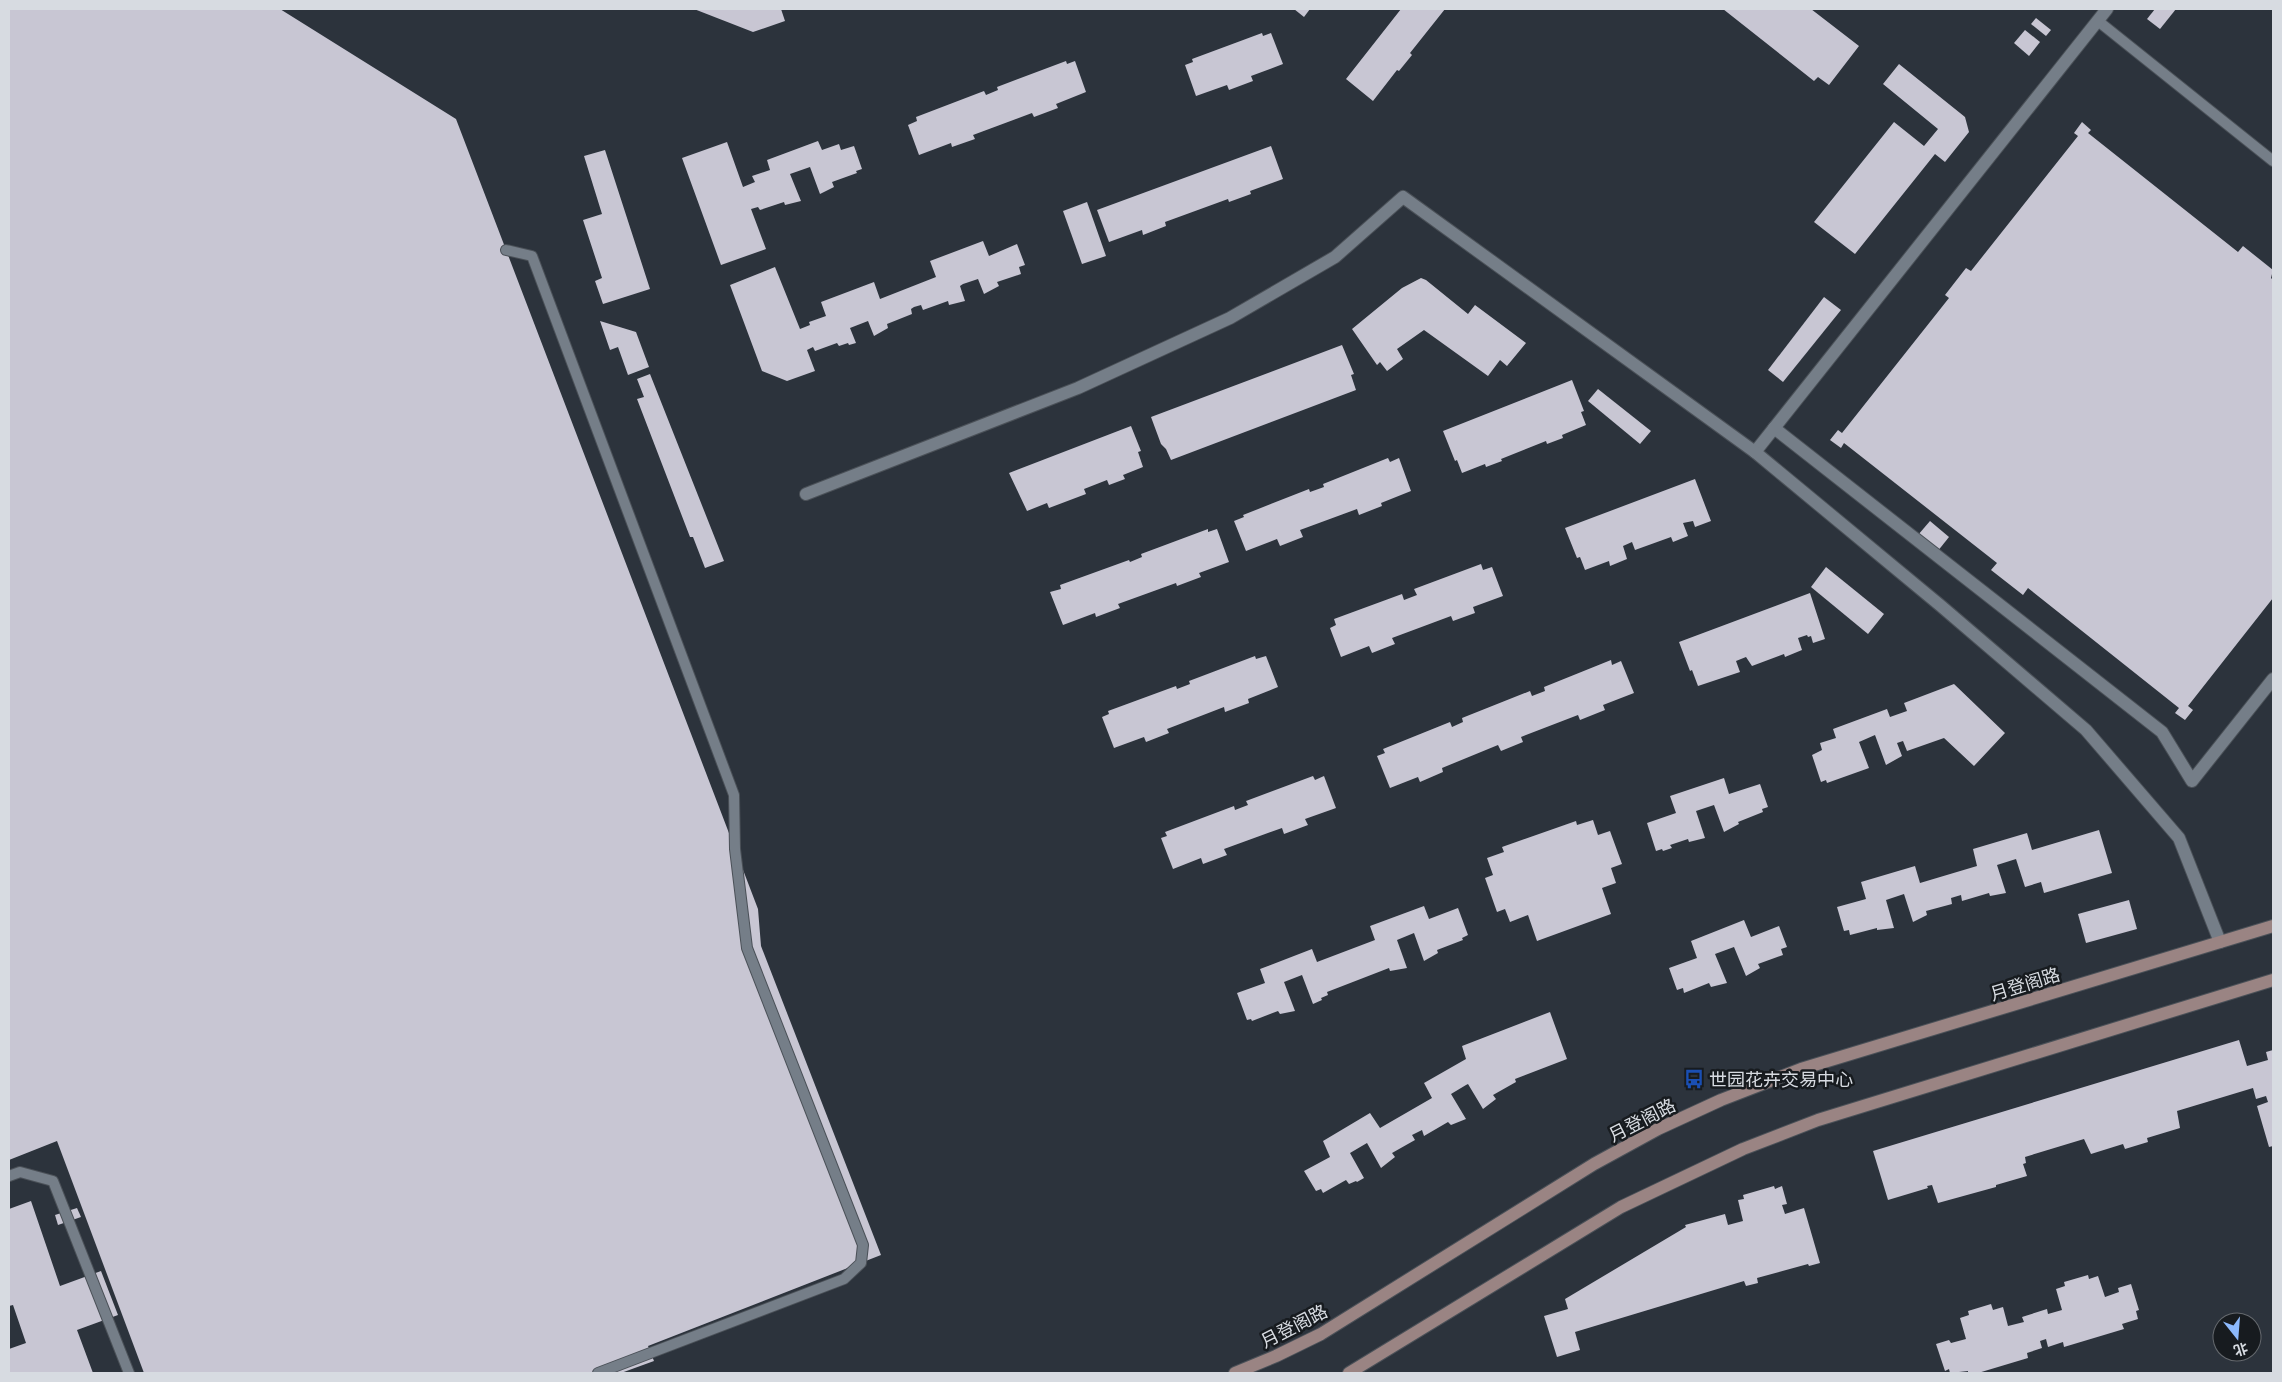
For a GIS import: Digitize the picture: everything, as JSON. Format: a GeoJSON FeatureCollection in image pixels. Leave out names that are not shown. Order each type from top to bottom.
{"type":"FeatureCollection","features":[{"type":"Feature","properties":{"kind":"main road","name":"月登阁路"},"geometry":{"type":"LineString","coordinates":[[1234,1373],[1276,1356],[1321,1334],[1594,1164],[1658,1129],[1722,1100],[1801,1069],[2273,926]]}},
{"type":"Feature","properties":{"kind":"main road"},"geometry":{"type":"LineString","coordinates":[[1349,1373],[1622,1208],[1743,1149],[1818,1120],[2273,980]]}},
{"type":"Feature","properties":{"kind":"street"},"geometry":{"type":"LineString","coordinates":[[1755,452],[2107,9]]}},
{"type":"Feature","properties":{"kind":"street"},"geometry":{"type":"LineString","coordinates":[[806,494],[1078,388],[1230,318],[1336,257],[1403,197],[1755,452],[1941,606],[2086,730],[2179,838],[2220,942]]}},
{"type":"Feature","properties":{"kind":"street"},"geometry":{"type":"LineString","coordinates":[[1774,428],[2162,732],[2192,781],[2273,679]]}},
{"type":"Feature","properties":{"kind":"lane"},"geometry":{"type":"LineString","coordinates":[[2098,20],[2273,161]]}},
{"type":"Feature","properties":{"kind":"lane"},"geometry":{"type":"LineString","coordinates":[[506,250],[532,256],[734,795],[735,849],[747,948],[863,1245],[861,1262],[844,1279],[598,1373]]}},
{"type":"Feature","properties":{"kind":"lane"},"geometry":{"type":"LineString","coordinates":[[9,1176],[20,1172],[53,1181],[129,1373]]}},
{"type":"Feature","properties":{"kind":"building"},"geometry":{"type":"Polygon","coordinates":[[[9,9],[280,9],[456,119],[758,909],[761,946],[881,1255],[648,1346],[654,1361],[621,1373],[144,1373],[57,1141],[9,1160],[9,9]]]}},
{"type":"Feature","properties":{"kind":"building"},"geometry":{"type":"Polygon","coordinates":[[[694,9],[781,9],[785,21],[753,32],[694,9]]]}},
{"type":"Feature","properties":{"kind":"building"},"geometry":{"type":"Polygon","coordinates":[[[1294,9],[1310,9],[1304,17],[1294,9]]]}},
{"type":"Feature","properties":{"kind":"building"},"geometry":{"type":"Polygon","coordinates":[[[1401,9],[1445,9],[1410,53],[1412,55],[1399,71],[1397,70],[1373,101],[1346,79],[1401,9]]]}},
{"type":"Feature","properties":{"kind":"building"},"geometry":{"type":"Polygon","coordinates":[[[1723,9],[1811,9],[1859,46],[1829,85],[1818,77],[1814,81],[1723,9]]]}},
{"type":"Feature","properties":{"kind":"building"},"geometry":{"type":"Polygon","coordinates":[[[2155,9],[2176,9],[2160,29],[2147,19],[2155,9]]]}},
{"type":"Feature","properties":{"kind":"building"},"geometry":{"type":"Polygon","coordinates":[[[2036,18],[2051,30],[2046,36],[2031,24],[2036,18]]]}},
{"type":"Feature","properties":{"kind":"building"},"geometry":{"type":"Polygon","coordinates":[[[2025,30],[2040,42],[2029,56],[2014,43],[2025,30]]]}},
{"type":"Feature","properties":{"kind":"building"},"geometry":{"type":"Polygon","coordinates":[[[1262,33],[1263,36],[1271,33],[1283,64],[1251,76],[1253,81],[1229,90],[1227,85],[1196,96],[1185,65],[1193,62],[1192,59],[1262,33]]]}},
{"type":"Feature","properties":{"kind":"building"},"geometry":{"type":"Polygon","coordinates":[[[1066,61],[1067,64],[1075,61],[1086,92],[1056,104],[1058,108],[1034,117],[1032,113],[973,135],[975,139],[952,147],[951,143],[919,155],[908,125],[917,121],[916,117],[984,91],[986,95],[998,90],[997,87],[1066,61]]]}},
{"type":"Feature","properties":{"kind":"building"},"geometry":{"type":"Polygon","coordinates":[[[1899,64],[1965,117],[1969,132],[1945,162],[1935,154],[1855,254],[1814,222],[1894,122],[1924,146],[1938,129],[1883,84],[1899,64]]]}},
{"type":"Feature","properties":{"kind":"building"},"geometry":{"type":"Polygon","coordinates":[[[2082,122],[2091,130],[2088,133],[2238,252],[2243,246],[2273,270],[2271,278],[2273,280],[2273,598],[2188,706],[2193,710],[2185,720],[2175,713],[2179,708],[2028,588],[2023,595],[1991,570],[1997,563],[1844,443],[1841,448],[1830,440],[1838,430],[1842,433],[1949,298],[1945,295],[1966,268],[1971,271],[2078,136],[2074,133],[2082,122]]]}},
{"type":"Feature","properties":{"kind":"building"},"geometry":{"type":"Polygon","coordinates":[[[818,141],[822,150],[839,144],[841,150],[854,146],[862,169],[856,171],[857,173],[832,182],[834,187],[820,194],[810,167],[790,174],[801,201],[785,205],[784,202],[760,210],[758,207],[751,209],[766,249],[721,265],[682,158],[727,142],[743,187],[755,182],[752,176],[770,170],[767,160],[818,141]]]}},
{"type":"Feature","properties":{"kind":"building"},"geometry":{"type":"Polygon","coordinates":[[[1271,146],[1283,179],[1250,191],[1251,194],[1229,202],[1228,199],[1165,222],[1166,226],[1143,235],[1142,230],[1109,242],[1097,210],[1271,146]]]}},
{"type":"Feature","properties":{"kind":"building"},"geometry":{"type":"Polygon","coordinates":[[[605,150],[650,289],[603,304],[595,281],[602,278],[583,220],[602,214],[584,156],[605,150]]]}},
{"type":"Feature","properties":{"kind":"building"},"geometry":{"type":"Polygon","coordinates":[[[1087,202],[1106,256],[1082,264],[1063,211],[1087,202]]]}},
{"type":"Feature","properties":{"kind":"building"},"geometry":{"type":"Polygon","coordinates":[[[983,241],[989,256],[1017,244],[1025,265],[1019,267],[1021,274],[997,282],[999,286],[984,294],[978,279],[963,284],[960,286],[965,301],[949,305],[948,301],[923,310],[921,305],[914,307],[911,309],[912,314],[887,324],[888,328],[874,336],[868,321],[850,328],[856,343],[839,346],[837,343],[815,351],[813,347],[807,350],[815,371],[787,381],[762,371],[730,285],[775,267],[800,329],[810,325],[809,322],[826,316],[821,302],[874,282],[880,299],[936,277],[930,261],[983,241]]]}},
{"type":"Feature","properties":{"kind":"building"},"geometry":{"type":"Polygon","coordinates":[[[1421,278],[1468,314],[1475,305],[1526,343],[1507,366],[1500,360],[1488,376],[1424,330],[1397,349],[1403,359],[1387,371],[1380,362],[1377,365],[1352,329],[1402,288],[1421,278]]]}},
{"type":"Feature","properties":{"kind":"building"},"geometry":{"type":"Polygon","coordinates":[[[1824,297],[1841,310],[1783,382],[1768,370],[1824,297]]]}},
{"type":"Feature","properties":{"kind":"building"},"geometry":{"type":"Polygon","coordinates":[[[600,321],[636,332],[649,367],[628,375],[618,347],[610,350],[600,321]]]}},
{"type":"Feature","properties":{"kind":"building"},"geometry":{"type":"Polygon","coordinates":[[[1342,345],[1354,374],[1351,375],[1356,390],[1171,460],[1166,449],[1161,444],[1151,417],[1342,345]]]}},
{"type":"Feature","properties":{"kind":"building"},"geometry":{"type":"Polygon","coordinates":[[[650,374],[724,561],[705,568],[693,537],[690,537],[637,399],[644,397],[637,379],[650,374]]]}},
{"type":"Feature","properties":{"kind":"building"},"geometry":{"type":"Polygon","coordinates":[[[1572,380],[1584,411],[1581,412],[1586,425],[1562,435],[1563,438],[1547,444],[1546,441],[1501,459],[1502,461],[1486,467],[1485,464],[1462,473],[1443,431],[1572,380]]]}},
{"type":"Feature","properties":{"kind":"building"},"geometry":{"type":"Polygon","coordinates":[[[1598,389],[1651,431],[1640,444],[1588,401],[1598,389]]]}},
{"type":"Feature","properties":{"kind":"building"},"geometry":{"type":"Polygon","coordinates":[[[1131,426],[1141,451],[1138,452],[1143,467],[1123,475],[1125,479],[1109,485],[1107,480],[1084,489],[1086,494],[1049,508],[1047,503],[1027,511],[1009,473],[1131,426]]]}},
{"type":"Feature","properties":{"kind":"building"},"geometry":{"type":"Polygon","coordinates":[[[1388,458],[1390,462],[1399,458],[1411,491],[1381,503],[1382,506],[1359,515],[1357,509],[1300,530],[1303,537],[1280,546],[1277,539],[1246,551],[1234,521],[1244,517],[1243,515],[1309,489],[1310,492],[1324,487],[1323,484],[1388,458]]]}},
{"type":"Feature","properties":{"kind":"building"},"geometry":{"type":"Polygon","coordinates":[[[1695,479],[1711,521],[1695,527],[1693,521],[1683,523],[1688,536],[1673,542],[1671,537],[1635,550],[1632,542],[1623,546],[1627,559],[1610,566],[1609,561],[1585,570],[1580,557],[1577,558],[1565,528],[1695,479]]]}},
{"type":"Feature","properties":{"kind":"building"},"geometry":{"type":"Polygon","coordinates":[[[1930,521],[1949,537],[1937,552],[1918,535],[1930,521]]]}},
{"type":"Feature","properties":{"kind":"building"},"geometry":{"type":"Polygon","coordinates":[[[1208,529],[1208,532],[1217,529],[1229,562],[1199,573],[1201,577],[1177,586],[1176,583],[1118,604],[1120,608],[1096,617],[1095,613],[1063,625],[1050,592],[1061,589],[1060,585],[1129,560],[1130,562],[1142,557],[1141,554],[1208,529]]]}},
{"type":"Feature","properties":{"kind":"building"},"geometry":{"type":"Polygon","coordinates":[[[1481,564],[1483,570],[1492,567],[1503,596],[1473,607],[1475,613],[1453,621],[1451,616],[1392,638],[1395,644],[1372,653],[1369,646],[1341,657],[1330,628],[1336,625],[1334,619],[1402,594],[1404,600],[1417,595],[1414,589],[1481,564]]]}},
{"type":"Feature","properties":{"kind":"building"},"geometry":{"type":"Polygon","coordinates":[[[1826,567],[1884,614],[1868,634],[1811,587],[1826,567]]]}},
{"type":"Feature","properties":{"kind":"building"},"geometry":{"type":"Polygon","coordinates":[[[1810,593],[1825,639],[1813,643],[1811,636],[1808,637],[1807,635],[1798,638],[1802,650],[1785,657],[1784,654],[1752,666],[1746,657],[1736,661],[1740,672],[1698,686],[1679,642],[1810,593]]]}},
{"type":"Feature","properties":{"kind":"building"},"geometry":{"type":"Polygon","coordinates":[[[1255,656],[1256,659],[1266,656],[1278,687],[1248,699],[1249,703],[1225,712],[1224,707],[1167,729],[1169,733],[1146,742],[1144,737],[1114,748],[1102,717],[1109,714],[1108,711],[1176,686],[1177,689],[1190,684],[1189,681],[1255,656]]]}},
{"type":"Feature","properties":{"kind":"building"},"geometry":{"type":"Polygon","coordinates":[[[1611,660],[1612,665],[1621,661],[1634,693],[1603,705],[1605,710],[1580,720],[1578,715],[1521,737],[1523,742],[1501,751],[1498,745],[1442,768],[1443,772],[1420,782],[1418,777],[1390,788],[1377,756],[1385,753],[1383,749],[1450,722],[1452,727],[1463,722],[1462,718],[1530,691],[1532,696],[1545,691],[1544,687],[1611,660]]]}},
{"type":"Feature","properties":{"kind":"building"},"geometry":{"type":"Polygon","coordinates":[[[1954,684],[2005,733],[1974,766],[1944,738],[1907,751],[1903,741],[1897,743],[1902,756],[1886,765],[1875,735],[1859,742],[1869,768],[1827,783],[1826,780],[1821,782],[1812,755],[1822,750],[1820,743],[1836,738],[1833,729],[1887,709],[1890,717],[1907,711],[1904,703],[1954,684]]]}},
{"type":"Feature","properties":{"kind":"building"},"geometry":{"type":"Polygon","coordinates":[[[1313,776],[1315,780],[1324,776],[1336,808],[1305,819],[1308,825],[1284,834],[1282,828],[1224,849],[1227,855],[1203,864],[1201,858],[1173,869],[1161,838],[1167,836],[1165,832],[1234,806],[1235,810],[1248,805],[1246,801],[1313,776]]]}},
{"type":"Feature","properties":{"kind":"building"},"geometry":{"type":"Polygon","coordinates":[[[1724,778],[1729,794],[1760,784],[1768,807],[1762,809],[1763,812],[1738,822],[1739,824],[1724,832],[1714,805],[1696,811],[1705,838],[1689,842],[1688,839],[1670,845],[1672,848],[1656,851],[1647,823],[1676,813],[1670,796],[1724,778]]]}},
{"type":"Feature","properties":{"kind":"building"},"geometry":{"type":"Polygon","coordinates":[[[1593,820],[1598,835],[1610,831],[1622,864],[1611,868],[1616,883],[1602,888],[1611,914],[1537,941],[1528,915],[1510,922],[1505,909],[1497,912],[1485,878],[1493,875],[1487,858],[1504,852],[1502,847],[1576,821],[1577,825],[1593,820]]]}},
{"type":"Feature","properties":{"kind":"building"},"geometry":{"type":"Polygon","coordinates":[[[2099,830],[2112,873],[2044,893],[2041,882],[2025,887],[2016,859],[1997,865],[2006,893],[1990,896],[1989,893],[1962,901],[1961,895],[1951,898],[1952,904],[1926,911],[1927,915],[1913,922],[1904,894],[1886,900],[1894,928],[1877,930],[1877,928],[1850,935],[1849,930],[1844,931],[1837,907],[1866,899],[1861,882],[1915,866],[1920,883],[1977,866],[1973,849],[2027,833],[2032,850],[2099,830]]]}},
{"type":"Feature","properties":{"kind":"building"},"geometry":{"type":"Polygon","coordinates":[[[2129,900],[2137,929],[2086,943],[2078,914],[2129,900]]]}},
{"type":"Feature","properties":{"kind":"building"},"geometry":{"type":"Polygon","coordinates":[[[1424,906],[1429,919],[1458,908],[1468,935],[1462,938],[1463,940],[1437,950],[1438,953],[1424,961],[1414,933],[1397,940],[1407,968],[1390,971],[1389,968],[1327,992],[1328,995],[1313,1004],[1302,975],[1284,982],[1295,1011],[1280,1014],[1278,1011],[1252,1021],[1251,1019],[1247,1020],[1237,993],[1265,983],[1260,969],[1312,949],[1317,962],[1375,940],[1370,926],[1424,906]]]}},
{"type":"Feature","properties":{"kind":"building"},"geometry":{"type":"Polygon","coordinates":[[[1744,920],[1751,937],[1779,926],[1787,947],[1781,949],[1783,955],[1758,964],[1760,968],[1746,976],[1734,947],[1715,954],[1727,983],[1711,987],[1709,983],[1684,993],[1683,988],[1677,990],[1669,968],[1697,958],[1691,941],[1744,920]]]}},
{"type":"Feature","properties":{"kind":"building"},"geometry":{"type":"Polygon","coordinates":[[[1550,1012],[1567,1059],[1515,1079],[1516,1082],[1493,1095],[1496,1099],[1483,1109],[1468,1084],[1466,1085],[1451,1094],[1466,1119],[1451,1125],[1448,1122],[1424,1136],[1422,1130],[1412,1135],[1415,1140],[1392,1153],[1395,1157],[1381,1168],[1367,1143],[1350,1153],[1364,1178],[1349,1184],[1346,1180],[1323,1193],[1321,1189],[1316,1191],[1304,1171],[1330,1157],[1323,1141],[1370,1113],[1380,1128],[1432,1098],[1424,1083],[1466,1059],[1462,1046],[1550,1012]]]}},
{"type":"Feature","properties":{"kind":"building"},"geometry":{"type":"Polygon","coordinates":[[[2239,1040],[2247,1066],[2268,1060],[2266,1052],[2273,1050],[2273,1146],[2269,1147],[2257,1106],[2268,1102],[2266,1096],[2256,1099],[2253,1088],[2177,1111],[2180,1128],[2147,1138],[2148,1142],[2125,1149],[2123,1144],[2091,1154],[2084,1139],[2025,1157],[2026,1163],[2023,1164],[2027,1176],[1996,1185],[1996,1187],[1938,1203],[1932,1185],[1927,1186],[1928,1188],[1888,1200],[1873,1151],[2239,1040]]]}},
{"type":"Feature","properties":{"kind":"building"},"geometry":{"type":"Polygon","coordinates":[[[1774,1186],[1775,1189],[1782,1186],[1787,1204],[1782,1205],[1785,1214],[1804,1208],[1820,1263],[1809,1266],[1808,1264],[1757,1278],[1758,1283],[1746,1286],[1744,1281],[1575,1332],[1580,1350],[1557,1357],[1544,1316],[1568,1309],[1565,1299],[1686,1227],[1685,1225],[1725,1214],[1728,1225],[1743,1221],[1738,1200],[1744,1199],[1743,1195],[1774,1186]]]}},
{"type":"Feature","properties":{"kind":"building"},"geometry":{"type":"Polygon","coordinates":[[[31,1201],[60,1286],[101,1271],[118,1315],[77,1330],[93,1373],[9,1373],[9,1349],[26,1343],[13,1305],[9,1306],[9,1209],[31,1201]]]}},
{"type":"Feature","properties":{"kind":"building"},"geometry":{"type":"Polygon","coordinates":[[[77,1208],[81,1217],[58,1225],[55,1215],[77,1208]]]}},
{"type":"Feature","properties":{"kind":"building"},"geometry":{"type":"Polygon","coordinates":[[[2088,1275],[2089,1279],[2098,1276],[2105,1297],[2119,1292],[2118,1288],[2131,1284],[2139,1310],[2136,1311],[2138,1319],[2122,1324],[2124,1329],[2064,1347],[2063,1342],[2048,1347],[2046,1339],[2040,1341],[2042,1348],[2027,1353],[2028,1358],[1978,1373],[1968,1373],[1968,1371],[1950,1373],[1949,1369],[1945,1371],[1936,1344],[1949,1340],[1951,1343],[1966,1339],[1960,1318],[1969,1315],[1968,1311],[1991,1304],[1993,1310],[2003,1307],[2008,1326],[2024,1322],[2022,1317],[2047,1309],[2048,1314],[2062,1310],[2056,1289],[2065,1286],[2064,1282],[2088,1275]]]}},
{"type":"Feature","properties":{"kind":"place","name":"世园花卉交易中心"},"geometry":{"type":"Point","coordinates":[1694,1079]}}]}
